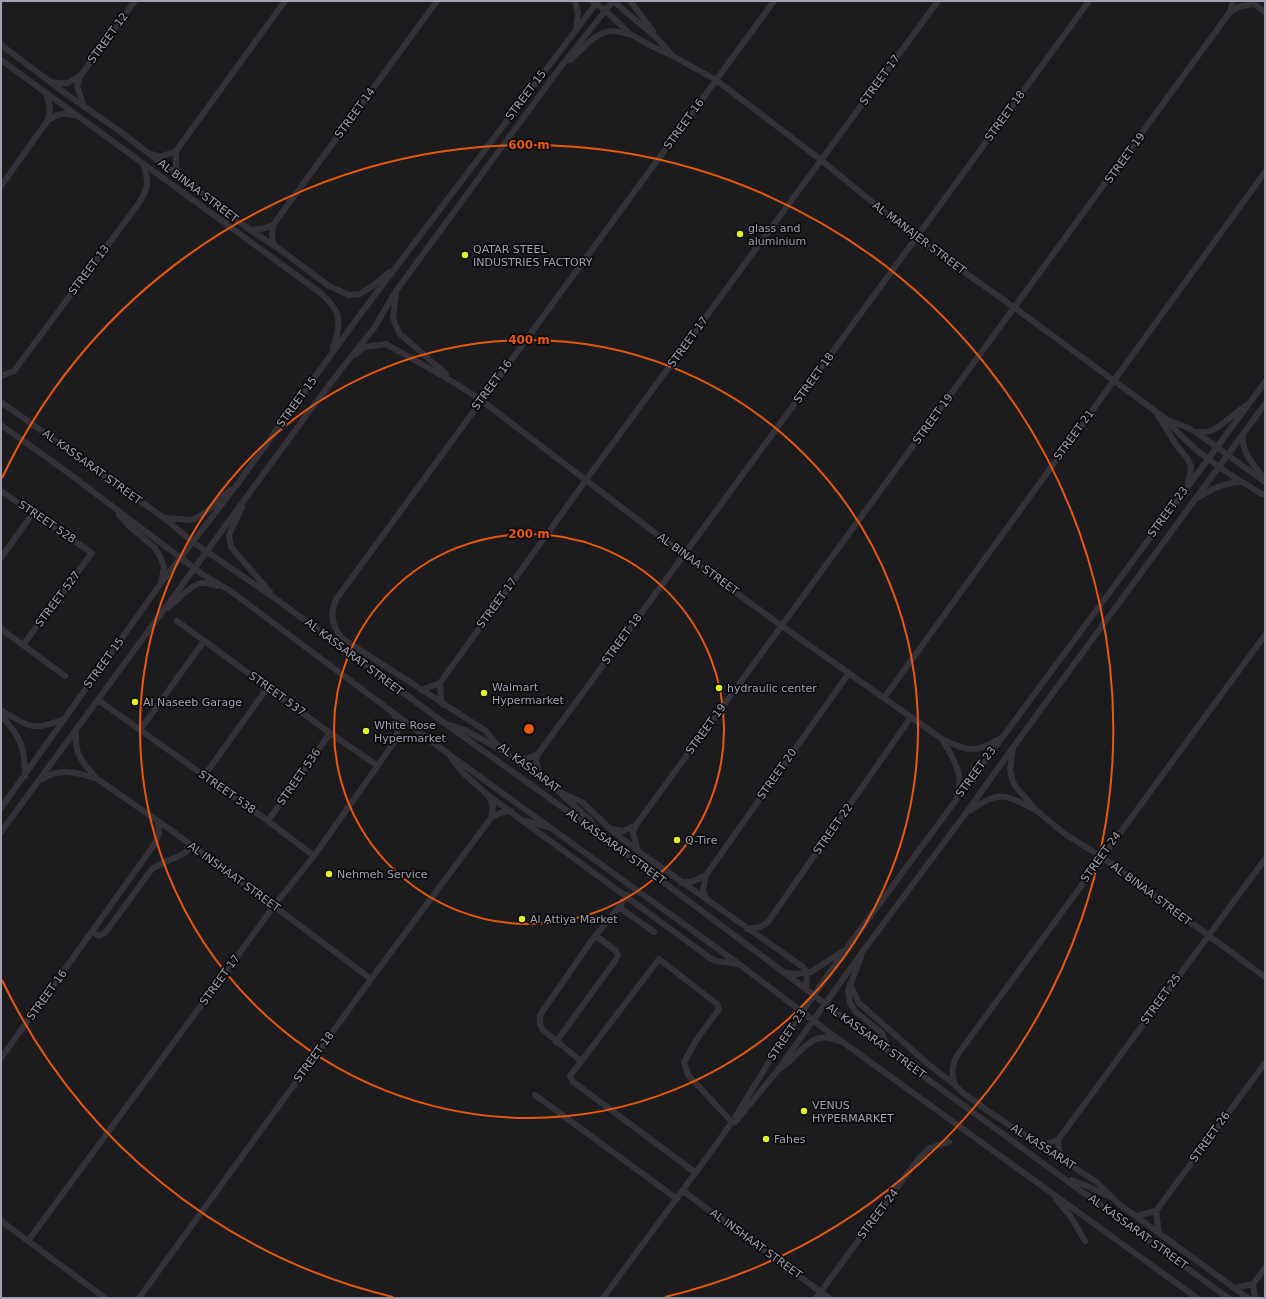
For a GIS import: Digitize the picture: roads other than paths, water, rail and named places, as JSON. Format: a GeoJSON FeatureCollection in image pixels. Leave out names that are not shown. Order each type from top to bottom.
{"type":"FeatureCollection","features":[{"type":"Feature","properties":{"kind":"street","name":"STREET 12"},"geometry":{"type":"LineString","coordinates":[[84,105],[80,98],[77,86],[81,75],[135,1]]}},
{"type":"Feature","properties":{"kind":"street"},"geometry":{"type":"LineString","coordinates":[[147,152],[160,157],[176,151],[285,1]]}},
{"type":"Feature","properties":{"kind":"street","name":"STREET 14"},"geometry":{"type":"LineString","coordinates":[[273,225],[437,1]]}},
{"type":"Feature","properties":{"kind":"street"},"geometry":{"type":"LineString","coordinates":[[575,1],[578,13],[575,30]]}},
{"type":"Feature","properties":{"kind":"street","name":"STREET 15"},"geometry":{"type":"LineString","coordinates":[[1,832],[247,496],[346,363],[374,328],[396,291],[560,69],[613,1]]}},
{"type":"Feature","properties":{"kind":"street","name":"AL MANAJER STREET"},"geometry":{"type":"LineString","coordinates":[[613,1],[658,39],[673,56]]}},
{"type":"Feature","properties":{"kind":"street"},"geometry":{"type":"LineString","coordinates":[[630,1],[658,39]]}},
{"type":"Feature","properties":{"kind":"street","name":"STREET 16"},"geometry":{"type":"LineString","coordinates":[[332,619],[333,605],[337,598],[774,1]]}},
{"type":"Feature","properties":{"kind":"street","name":"STREET 17"},"geometry":{"type":"LineString","coordinates":[[440,683],[586,480],[938,1]]}},
{"type":"Feature","properties":{"kind":"street","name":"STREET 18"},"geometry":{"type":"LineString","coordinates":[[538,754],[1088,1]]}},
{"type":"Feature","properties":{"kind":"street","name":"STREET 19"},"geometry":{"type":"LineString","coordinates":[[636,825],[1230,12],[1233,1]]}},
{"type":"Feature","properties":{"kind":"street","name":"STREET 15"},"geometry":{"type":"LineString","coordinates":[[1,808],[161,583],[239,482],[331,354],[595,2]]}},
{"type":"Feature","properties":{"kind":"street","name":"AL MANAJER STREET"},"geometry":{"type":"LineString","coordinates":[[595,2],[630,34],[716,80],[821,160],[916,238],[1015,308],[1166,419],[1180,436],[1207,459],[1242,482],[1262,494],[1265,494]]}},
{"type":"Feature","properties":{"kind":"street"},"geometry":{"type":"LineString","coordinates":[[1230,12],[1252,3],[1265,12]]}},
{"type":"Feature","properties":{"kind":"street","name":"STREET 15"},"geometry":{"type":"LineString","coordinates":[[560,69],[597,36],[610,31],[630,34]]}},
{"type":"Feature","properties":{"kind":"street","name":"AL BINAA STREET"},"geometry":{"type":"LineString","coordinates":[[1,45],[84,105],[250,230],[278,248],[329,286],[349,295],[360,294],[374,286],[400,262]]}},
{"type":"Feature","properties":{"kind":"street","name":"AL BINAA STREET"},"geometry":{"type":"LineString","coordinates":[[1,60],[330,301],[340,320],[331,354]]}},
{"type":"Feature","properties":{"kind":"street","name":"STREET 12"},"geometry":{"type":"LineString","coordinates":[[49,81],[68,83],[81,75]]}},
{"type":"Feature","properties":{"kind":"street"},"geometry":{"type":"LineString","coordinates":[[46,92],[50,108],[48,120]]}},
{"type":"Feature","properties":{"kind":"street"},"geometry":{"type":"LineString","coordinates":[[1,186],[48,120],[58,114],[64,113],[77,115]]}},
{"type":"Feature","properties":{"kind":"street"},"geometry":{"type":"LineString","coordinates":[[176,151],[176,168],[182,178]]}},
{"type":"Feature","properties":{"kind":"street","name":"STREET 13"},"geometry":{"type":"LineString","coordinates":[[1,376],[14,371],[146,192],[148,178],[143,164]]}},
{"type":"Feature","properties":{"kind":"street","name":"STREET 21"},"geometry":{"type":"LineString","coordinates":[[884,698],[1265,172]]}},
{"type":"Feature","properties":{"kind":"street"},"geometry":{"type":"LineString","coordinates":[[250,230],[262,229],[273,225],[272,231],[274,244],[278,248]]}},
{"type":"Feature","properties":{"kind":"street","name":"AL BINAA STREET"},"geometry":{"type":"LineString","coordinates":[[396,291],[393,318],[399,333],[458,384]]}},
{"type":"Feature","properties":{"kind":"street","name":"AL BINAA STREET"},"geometry":{"type":"LineString","coordinates":[[346,363],[366,347],[386,344],[458,384],[684,555],[942,739],[961,747],[975,750],[984,747],[1002,737]]}},
{"type":"Feature","properties":{"kind":"street","name":"STREET 23"},"geometry":{"type":"LineString","coordinates":[[602,1298],[696,1173],[732,1122],[782,1041],[846,949],[1265,382]]}},
{"type":"Feature","properties":{"kind":"street","name":"AL KASSARAT STREET"},"geometry":{"type":"LineString","coordinates":[[1,402],[164,518],[193,542],[276,599],[443,722],[598,833],[784,972],[824,1004],[1228,1298]]}},
{"type":"Feature","properties":{"kind":"street","name":"STREET 23"},"geometry":{"type":"LineString","coordinates":[[1195,432],[1205,433],[1212,431],[1249,403]]}},
{"type":"Feature","properties":{"kind":"street","name":"STREET 23"},"geometry":{"type":"LineString","coordinates":[[713,1149],[777,1071],[824,1004],[966,813],[1265,404]]}},
{"type":"Feature","properties":{"kind":"street"},"geometry":{"type":"LineString","coordinates":[[1154,410],[1191,466],[1186,488]]}},
{"type":"Feature","properties":{"kind":"street","name":"AL MANAJER STREET"},"geometry":{"type":"LineString","coordinates":[[1166,419],[1186,426],[1265,482]]}},
{"type":"Feature","properties":{"kind":"street","name":"AL KASSARAT STREET"},"geometry":{"type":"LineString","coordinates":[[2,427],[180,558],[232,592],[447,753],[1197,1298]]}},
{"type":"Feature","properties":{"kind":"street"},"geometry":{"type":"LineString","coordinates":[[1243,434],[1242,444],[1245,453],[1260,472],[1265,482]]}},
{"type":"Feature","properties":{"kind":"street"},"geometry":{"type":"LineString","coordinates":[[164,518],[192,520],[202,515],[239,482]]}},
{"type":"Feature","properties":{"kind":"street","name":"STREET 23"},"geometry":{"type":"LineString","coordinates":[[1196,499],[1217,486],[1242,482]]}},
{"type":"Feature","properties":{"kind":"street","name":"STREET 528"},"geometry":{"type":"LineString","coordinates":[[1,491],[92,552]]}},
{"type":"Feature","properties":{"kind":"street"},"geometry":{"type":"LineString","coordinates":[[247,496],[229,535],[231,548],[276,599]]}},
{"type":"Feature","properties":{"kind":"street"},"geometry":{"type":"LineString","coordinates":[[108,504],[130,527],[155,548],[161,558],[164,568],[161,583]]}},
{"type":"Feature","properties":{"kind":"street"},"geometry":{"type":"LineString","coordinates":[[1,558],[33,513]]}},
{"type":"Feature","properties":{"kind":"street","name":"STREET 527"},"geometry":{"type":"LineString","coordinates":[[23,645],[92,552]]}},
{"type":"Feature","properties":{"kind":"street"},"geometry":{"type":"LineString","coordinates":[[158,617],[191,588],[199,583],[210,584],[232,592]]}},
{"type":"Feature","properties":{"kind":"street","name":"AL KASSARAT"},"geometry":{"type":"LineString","coordinates":[[332,619],[337,633],[343,639],[486,731],[501,750],[540,777],[557,791],[582,802],[610,829],[638,851],[807,973]]}},
{"type":"Feature","properties":{"kind":"street","name":"STREET 537"},"geometry":{"type":"LineString","coordinates":[[177,621],[330,733],[378,766]]}},
{"type":"Feature","properties":{"kind":"street"},"geometry":{"type":"LineString","coordinates":[[1,629],[65,676]]}},
{"type":"Feature","properties":{"kind":"street","name":"STREET 24"},"geometry":{"type":"LineString","coordinates":[[956,1085],[952,1069],[958,1054],[1265,636]]}},
{"type":"Feature","properties":{"kind":"street"},"geometry":{"type":"LineString","coordinates":[[140,730],[204,641]]}},
{"type":"Feature","properties":{"kind":"street","name":"STREET 20"},"geometry":{"type":"LineString","coordinates":[[706,875],[849,673]]}},
{"type":"Feature","properties":{"kind":"street"},"geometry":{"type":"LineString","coordinates":[[421,690],[440,683],[441,699],[444,705]]}},
{"type":"Feature","properties":{"kind":"street"},"geometry":{"type":"LineString","coordinates":[[204,776],[268,687]]}},
{"type":"Feature","properties":{"kind":"street","name":"STREET 538"},"geometry":{"type":"LineString","coordinates":[[98,700],[268,821],[314,856]]}},
{"type":"Feature","properties":{"kind":"street"},"geometry":{"type":"LineString","coordinates":[[1,710],[25,725],[34,727],[48,725],[64,719]]}},
{"type":"Feature","properties":{"kind":"street","name":"STREET 17"},"geometry":{"type":"LineString","coordinates":[[28,1241],[274,906],[314,856],[378,766],[395,740],[398,729],[394,714]]}},
{"type":"Feature","properties":{"kind":"street"},"geometry":{"type":"LineString","coordinates":[[1,715],[16,733],[22,745],[25,758],[25,776]]}},
{"type":"Feature","properties":{"kind":"street","name":"STREET 22"},"geometry":{"type":"LineString","coordinates":[[747,929],[760,927],[768,922],[911,717]]}},
{"type":"Feature","properties":{"kind":"street"},"geometry":{"type":"LineString","coordinates":[[443,722],[465,730],[501,750]]}},
{"type":"Feature","properties":{"kind":"street","name":"AL INSHAAT STREET"},"geometry":{"type":"LineString","coordinates":[[76,730],[76,744],[78,753],[82,762],[96,778],[274,906],[371,979]]}},
{"type":"Feature","properties":{"kind":"street","name":"STREET 536"},"geometry":{"type":"LineString","coordinates":[[268,821],[330,733]]}},
{"type":"Feature","properties":{"kind":"street","name":"AL BINAA STREET"},"geometry":{"type":"LineString","coordinates":[[942,739],[955,761],[960,777],[960,787],[953,804]]}},
{"type":"Feature","properties":{"kind":"street","name":"AL BINAA STREET"},"geometry":{"type":"LineString","coordinates":[[1014,746],[1010,769],[1012,779],[1015,786],[1037,811],[1065,834],[1102,857],[1265,977]]}},
{"type":"Feature","properties":{"kind":"street"},"geometry":{"type":"LineString","coordinates":[[447,753],[462,772],[489,796],[716,961],[739,964]]}},
{"type":"Feature","properties":{"kind":"street"},"geometry":{"type":"LineString","coordinates":[[513,758],[519,760],[530,758],[538,754]]}},
{"type":"Feature","properties":{"kind":"street"},"geometry":{"type":"LineString","coordinates":[[538,754],[536,760],[540,777]]}},
{"type":"Feature","properties":{"kind":"street","name":"AL INSHAAT STREET"},"geometry":{"type":"LineString","coordinates":[[38,782],[49,774],[57,772],[75,773],[96,778]]}},
{"type":"Feature","properties":{"kind":"street"},"geometry":{"type":"LineString","coordinates":[[557,791],[589,819],[598,833]]}},
{"type":"Feature","properties":{"kind":"street"},"geometry":{"type":"LineString","coordinates":[[489,796],[493,807],[491,818]]}},
{"type":"Feature","properties":{"kind":"street","name":"AL BINAA STREET"},"geometry":{"type":"LineString","coordinates":[[966,813],[989,798],[1001,796],[1018,800],[1037,811]]}},
{"type":"Feature","properties":{"kind":"street"},"geometry":{"type":"LineString","coordinates":[[491,818],[500,813],[510,811]]}},
{"type":"Feature","properties":{"kind":"street","name":"STREET 18"},"geometry":{"type":"LineString","coordinates":[[139,1298],[371,979],[491,818]]}},
{"type":"Feature","properties":{"kind":"street"},"geometry":{"type":"LineString","coordinates":[[523,820],[551,828]]}},
{"type":"Feature","properties":{"kind":"street","name":"STREET 16"},"geometry":{"type":"LineString","coordinates":[[1,1058],[154,845],[159,834],[158,822]]}},
{"type":"Feature","properties":{"kind":"street"},"geometry":{"type":"LineString","coordinates":[[610,829],[623,831],[636,825]]}},
{"type":"Feature","properties":{"kind":"street"},"geometry":{"type":"LineString","coordinates":[[636,825],[634,833],[638,851]]}},
{"type":"Feature","properties":{"kind":"street"},"geometry":{"type":"LineString","coordinates":[[92,932],[99,936],[105,933],[152,869],[162,862],[186,853],[191,846]]}},
{"type":"Feature","properties":{"kind":"street","name":"STREET 25"},"geometry":{"type":"LineString","coordinates":[[1058,1140],[1265,859]]}},
{"type":"Feature","properties":{"kind":"street"},"geometry":{"type":"LineString","coordinates":[[681,883],[694,882],[706,875]]}},
{"type":"Feature","properties":{"kind":"street"},"geometry":{"type":"LineString","coordinates":[[706,875],[703,885],[708,902]]}},
{"type":"Feature","properties":{"kind":"street"},"geometry":{"type":"LineString","coordinates":[[581,1061],[543,1030],[540,1025],[540,1015],[596,936],[619,907],[626,895]]}},
{"type":"Feature","properties":{"kind":"street"},"geometry":{"type":"LineString","coordinates":[[619,907],[654,932]]}},
{"type":"Feature","properties":{"kind":"street"},"geometry":{"type":"LineString","coordinates":[[556,1042],[616,961],[618,955],[615,950],[596,936]]}},
{"type":"Feature","properties":{"kind":"street"},"geometry":{"type":"LineString","coordinates":[[784,972],[807,973],[818,969],[846,949]]}},
{"type":"Feature","properties":{"kind":"street"},"geometry":{"type":"LineString","coordinates":[[863,951],[848,991],[850,1003],[856,1012],[882,1033],[890,1051]]}},
{"type":"Feature","properties":{"kind":"street"},"geometry":{"type":"LineString","coordinates":[[696,1173],[572,1081],[570,1076],[659,959],[717,1004],[719,1009],[697,1039],[684,1062],[688,1075],[732,1122]]}},
{"type":"Feature","properties":{"kind":"street"},"geometry":{"type":"LineString","coordinates":[[806,989],[807,973]]}},
{"type":"Feature","properties":{"kind":"street","name":"AL KASSARAT"},"geometry":{"type":"LineString","coordinates":[[850,984],[859,1003],[934,1069],[956,1085],[963,1093],[1105,1188],[1112,1198],[1248,1298]]}},
{"type":"Feature","properties":{"kind":"street"},"geometry":{"type":"LineString","coordinates":[[777,1071],[791,1061],[802,1048],[814,1040],[827,1037],[848,1045]]}},
{"type":"Feature","properties":{"kind":"street","name":"STREET 26"},"geometry":{"type":"LineString","coordinates":[[1156,1210],[1265,1063]]}},
{"type":"Feature","properties":{"kind":"street"},"geometry":{"type":"LineString","coordinates":[[534,1095],[677,1198]]}},
{"type":"Feature","properties":{"kind":"street"},"geometry":{"type":"LineString","coordinates":[[1039,1145],[1058,1140],[1058,1150],[1062,1159]]}},
{"type":"Feature","properties":{"kind":"street","name":"STREET 24"},"geometry":{"type":"LineString","coordinates":[[816,1298],[919,1158],[929,1148],[949,1142]]}},
{"type":"Feature","properties":{"kind":"street"},"geometry":{"type":"LineString","coordinates":[[1064,1178],[1087,1186],[1112,1198]]}},
{"type":"Feature","properties":{"kind":"street","name":"AL INSHAAT STREET"},"geometry":{"type":"LineString","coordinates":[[682,1191],[829,1298]]}},
{"type":"Feature","properties":{"kind":"street"},"geometry":{"type":"LineString","coordinates":[[1051,1192],[1071,1217],[1086,1241]]}},
{"type":"Feature","properties":{"kind":"street"},"geometry":{"type":"LineString","coordinates":[[1136,1216],[1156,1210],[1159,1233]]}},
{"type":"Feature","properties":{"kind":"street"},"geometry":{"type":"LineString","coordinates":[[1,1221],[105,1298]]}},
{"type":"Feature","properties":{"kind":"street"},"geometry":{"type":"LineString","coordinates":[[1235,1288],[1253,1284],[1265,1268]]}},
{"type":"Feature","properties":{"kind":"street"},"geometry":{"type":"LineString","coordinates":[[1253,1284],[1255,1298]]}},
{"type":"Feature","properties":{"kind":"place","name":"glass and aluminium"},"geometry":{"type":"Point","coordinates":[740,234]}},
{"type":"Feature","properties":{"kind":"place","name":"QATAR STEEL INDUSTRIES FACTORY"},"geometry":{"type":"Point","coordinates":[465,255]}},
{"type":"Feature","properties":{"kind":"place","name":"hydraulic center"},"geometry":{"type":"Point","coordinates":[719,688]}},
{"type":"Feature","properties":{"kind":"place","name":"Walmart Hypermarket"},"geometry":{"type":"Point","coordinates":[484,693]}},
{"type":"Feature","properties":{"kind":"place","name":"Al Naseeb Garage"},"geometry":{"type":"Point","coordinates":[135,702]}},
{"type":"Feature","properties":{"kind":"place","name":"White Rose Hypermarket"},"geometry":{"type":"Point","coordinates":[366,731]}},
{"type":"Feature","properties":{"kind":"place","name":"Q-Tire"},"geometry":{"type":"Point","coordinates":[677,840]}},
{"type":"Feature","properties":{"kind":"place","name":"Nehmeh Service"},"geometry":{"type":"Point","coordinates":[329,874]}},
{"type":"Feature","properties":{"kind":"place","name":"Al Attiya Market"},"geometry":{"type":"Point","coordinates":[522,919]}},
{"type":"Feature","properties":{"kind":"place","name":"VENUS HYPERMARKET"},"geometry":{"type":"Point","coordinates":[804,1111]}},
{"type":"Feature","properties":{"kind":"place","name":"Fahes"},"geometry":{"type":"Point","coordinates":[766,1139]}}]}
